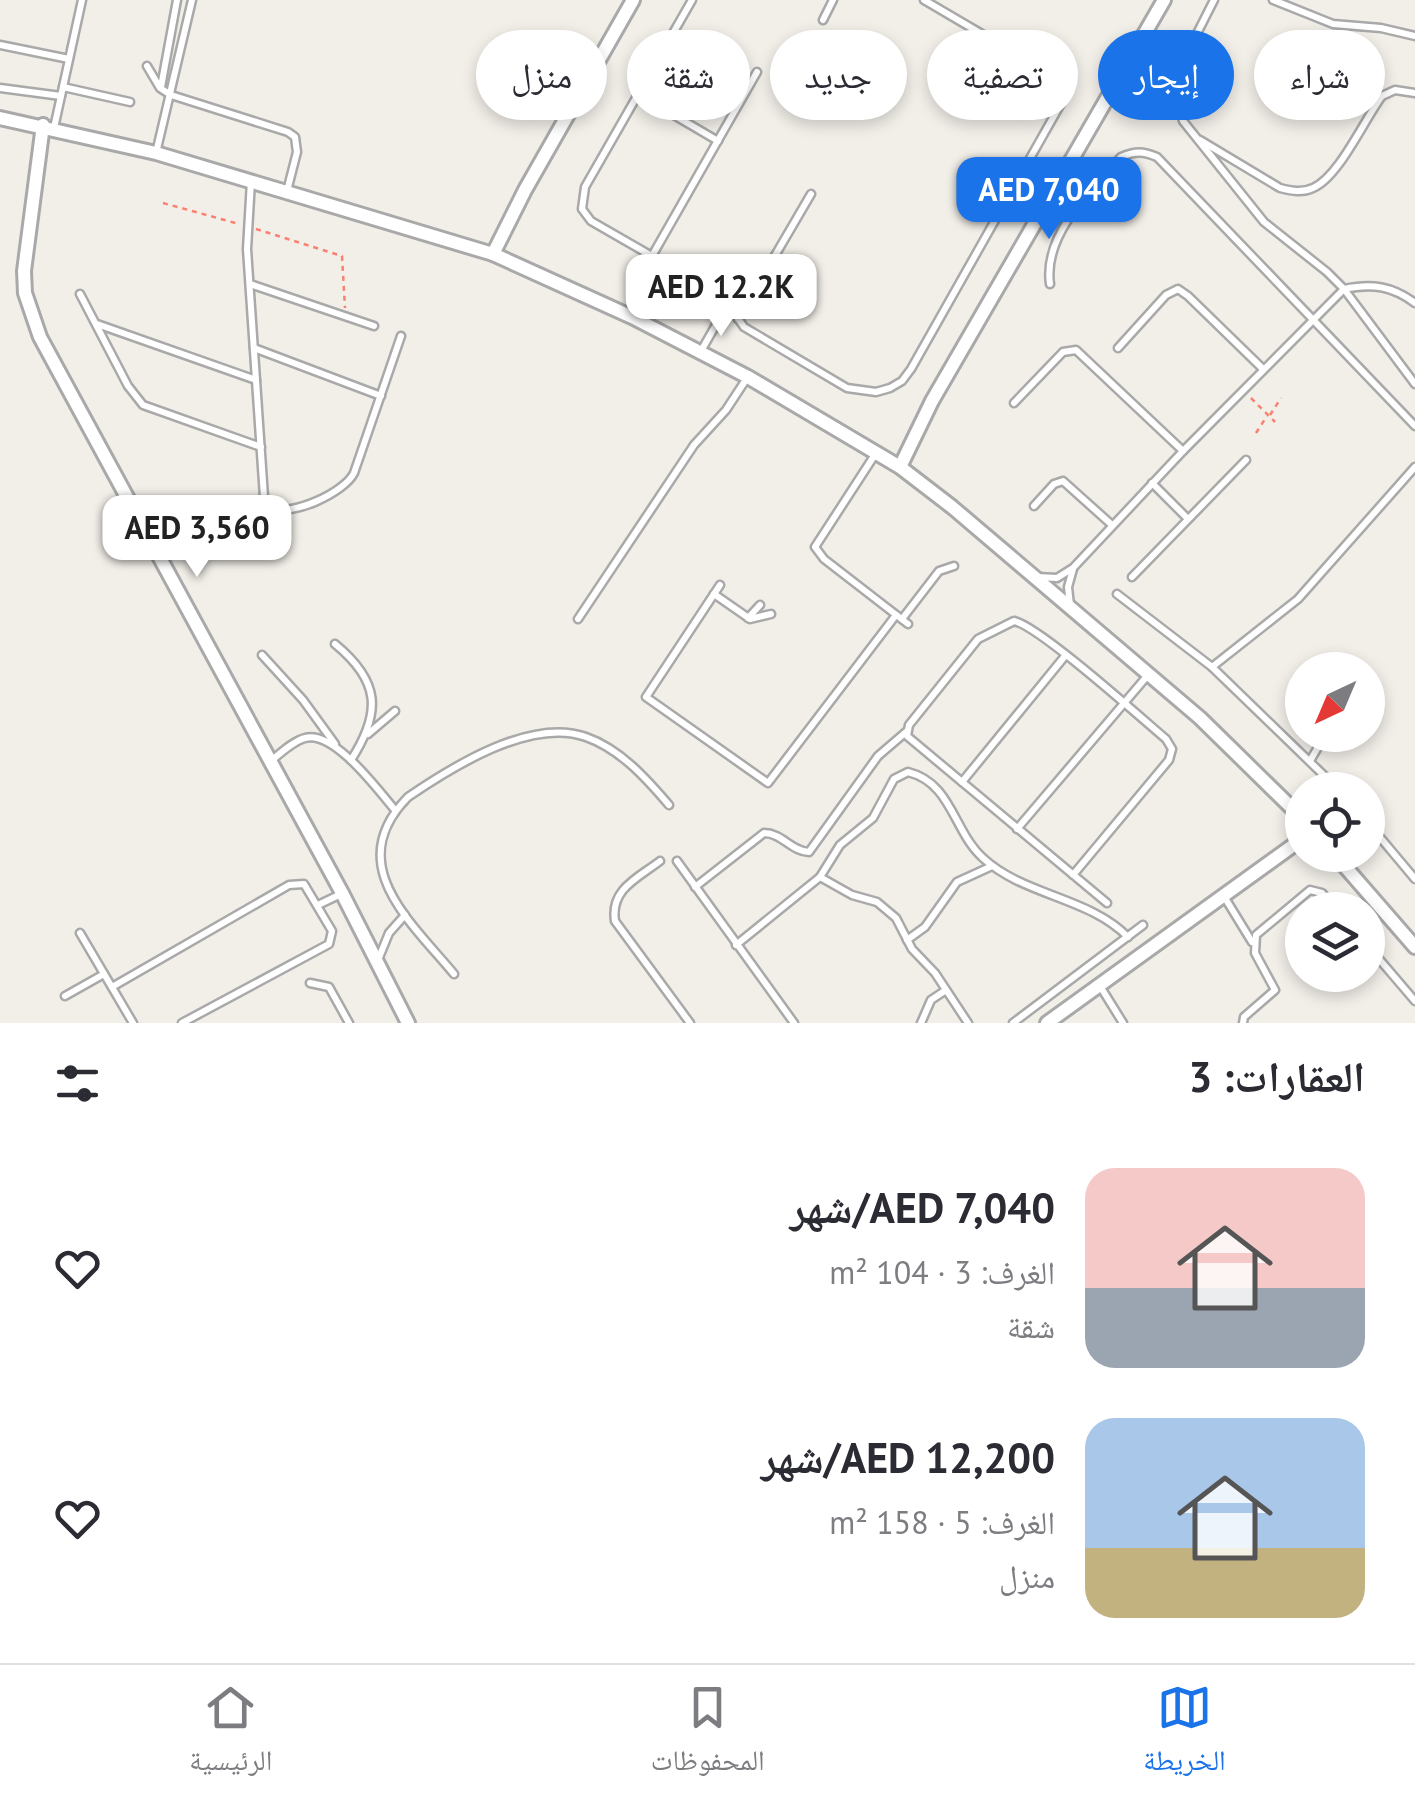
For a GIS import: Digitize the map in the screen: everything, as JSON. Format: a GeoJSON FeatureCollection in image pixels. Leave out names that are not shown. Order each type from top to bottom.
{"type":"FeatureCollection","features":[{"type":"Feature","properties":{"kind":"street"},"geometry":{"type":"LineString","coordinates":[[494,254],[524,190],[633,0]]}},
{"type":"Feature","properties":{"kind":"street"},"geometry":{"type":"LineString","coordinates":[[900,467],[932,402],[1164,0]]}},
{"type":"Feature","properties":{"kind":"street"},"geometry":{"type":"LineString","coordinates":[[0,118],[156,153],[494,254],[701,352],[900,467],[1037,577],[1247,761],[1285,800]]}},
{"type":"Feature","properties":{"kind":"street"},"geometry":{"type":"LineString","coordinates":[[48,127],[26,249],[26,293],[32,315],[50,358],[342,893],[408,1023]]}},
{"type":"Feature","properties":{"kind":"street"},"geometry":{"type":"LineString","coordinates":[[1047,1023],[1285,850]]}},
{"type":"Feature","properties":{"kind":"street"},"geometry":{"type":"LineString","coordinates":[[1350,872],[1415,947]]}},
{"type":"Feature","properties":{"kind":"lane"},"geometry":{"type":"LineString","coordinates":[[48,127],[62,91],[82,0]]}},
{"type":"Feature","properties":{"kind":"lane"},"geometry":{"type":"LineString","coordinates":[[160,88],[177,0]]}},
{"type":"Feature","properties":{"kind":"lane"},"geometry":{"type":"LineString","coordinates":[[156,153],[192,0]]}},
{"type":"Feature","properties":{"kind":"lane"},"geometry":{"type":"LineString","coordinates":[[675,30],[692,0]]}},
{"type":"Feature","properties":{"kind":"lane"},"geometry":{"type":"LineString","coordinates":[[823,20],[833,0]]}},
{"type":"Feature","properties":{"kind":"lane"},"geometry":{"type":"LineString","coordinates":[[627,113],[585,187],[581,201],[591,220],[728,302],[737,320],[832,378],[861,392],[890,388],[911,370],[1064,92],[1056,76],[924,0]]}},
{"type":"Feature","properties":{"kind":"lane"},"geometry":{"type":"LineString","coordinates":[[1214,0],[1176,74],[1174,90],[1183,122],[1264,222],[1344,289],[1415,384]]}},
{"type":"Feature","properties":{"kind":"lane"},"geometry":{"type":"LineString","coordinates":[[1273,0],[1333,24],[1415,36]]}},
{"type":"Feature","properties":{"kind":"lane"},"geometry":{"type":"LineString","coordinates":[[0,45],[69,59]]}},
{"type":"Feature","properties":{"kind":"lane"},"geometry":{"type":"LineString","coordinates":[[147,66],[160,88],[171,95],[295,137],[297,152],[287,190]]}},
{"type":"Feature","properties":{"kind":"lane"},"geometry":{"type":"LineString","coordinates":[[652,256],[757,72]]}},
{"type":"Feature","properties":{"kind":"lane"},"geometry":{"type":"LineString","coordinates":[[0,88],[62,91],[130,102]]}},
{"type":"Feature","properties":{"kind":"lane"},"geometry":{"type":"LineString","coordinates":[[1194,136],[1280,188],[1310,190],[1333,170],[1382,96],[1395,90],[1415,93]]}},
{"type":"Feature","properties":{"kind":"lane"},"geometry":{"type":"LineString","coordinates":[[682,120],[718,141]]}},
{"type":"Feature","properties":{"kind":"lane"},"geometry":{"type":"LineString","coordinates":[[1050,284],[1049,257],[1059,232],[1121,158],[1132,152],[1145,152],[1157,157],[1415,426]]}},
{"type":"Feature","properties":{"kind":"lane"},"geometry":{"type":"LineString","coordinates":[[251,180],[247,227],[250,284],[264,497],[270,508],[282,512],[346,486],[354,473],[401,336]]}},
{"type":"Feature","properties":{"kind":"lane"},"geometry":{"type":"LineString","coordinates":[[737,320],[812,194]]}},
{"type":"Feature","properties":{"kind":"lane"},"geometry":{"type":"LineString","coordinates":[[250,284],[374,326]]}},
{"type":"Feature","properties":{"kind":"lane"},"geometry":{"type":"LineString","coordinates":[[1037,577],[1057,578],[1073,568],[1182,451],[1344,289],[1364,284],[1385,287],[1415,303]]}},
{"type":"Feature","properties":{"kind":"lane"},"geometry":{"type":"LineString","coordinates":[[1118,348],[1166,295],[1178,289],[1263,369]]}},
{"type":"Feature","properties":{"kind":"lane"},"geometry":{"type":"LineString","coordinates":[[80,294],[128,386],[142,404],[261,447]]}},
{"type":"Feature","properties":{"kind":"lane"},"geometry":{"type":"LineString","coordinates":[[701,352],[728,302]]}},
{"type":"Feature","properties":{"kind":"lane"},"geometry":{"type":"LineString","coordinates":[[96,324],[256,380]]}},
{"type":"Feature","properties":{"kind":"lane"},"geometry":{"type":"LineString","coordinates":[[254,348],[381,396]]}},
{"type":"Feature","properties":{"kind":"lane"},"geometry":{"type":"LineString","coordinates":[[1014,403],[1062,352],[1076,350],[1182,451]]}},
{"type":"Feature","properties":{"kind":"lane"},"geometry":{"type":"LineString","coordinates":[[578,619],[694,445],[726,410],[748,377]]}},
{"type":"Feature","properties":{"kind":"lane"},"geometry":{"type":"LineString","coordinates":[[876,452],[815,547],[824,560],[902,619]]}},
{"type":"Feature","properties":{"kind":"lane"},"geometry":{"type":"LineString","coordinates":[[1132,576],[1246,460]]}},
{"type":"Feature","properties":{"kind":"lane"},"geometry":{"type":"LineString","coordinates":[[1212,667],[1298,598],[1415,467]]}},
{"type":"Feature","properties":{"kind":"lane"},"geometry":{"type":"LineString","coordinates":[[1034,506],[1054,484],[1063,481],[1112,524]]}},
{"type":"Feature","properties":{"kind":"lane"},"geometry":{"type":"LineString","coordinates":[[1152,483],[1188,518]]}},
{"type":"Feature","properties":{"kind":"lane"},"geometry":{"type":"LineString","coordinates":[[720,585],[646,697],[768,783],[938,570],[954,566]]}},
{"type":"Feature","properties":{"kind":"lane"},"geometry":{"type":"LineString","coordinates":[[1071,607],[1068,587],[1073,568]]}},
{"type":"Feature","properties":{"kind":"lane"},"geometry":{"type":"LineString","coordinates":[[714,594],[748,618],[772,614]]}},
{"type":"Feature","properties":{"kind":"lane"},"geometry":{"type":"LineString","coordinates":[[1117,594],[1212,667],[1321,772]]}},
{"type":"Feature","properties":{"kind":"lane"},"geometry":{"type":"LineString","coordinates":[[748,618],[760,605]]}},
{"type":"Feature","properties":{"kind":"lane"},"geometry":{"type":"LineString","coordinates":[[695,887],[764,832],[808,852],[878,756],[906,732],[978,638],[1008,622],[1026,625],[1170,743],[1172,755],[1074,875]]}},
{"type":"Feature","properties":{"kind":"lane"},"geometry":{"type":"LineString","coordinates":[[335,644],[355,660],[368,683],[372,709],[368,734]]}},
{"type":"Feature","properties":{"kind":"lane"},"geometry":{"type":"LineString","coordinates":[[262,654],[303,700],[338,750]]}},
{"type":"Feature","properties":{"kind":"lane"},"geometry":{"type":"LineString","coordinates":[[962,782],[1065,656]]}},
{"type":"Feature","properties":{"kind":"lane"},"geometry":{"type":"LineString","coordinates":[[1017,828],[1149,674]]}},
{"type":"Feature","properties":{"kind":"lane"},"geometry":{"type":"LineString","coordinates":[[351,760],[368,734],[395,711]]}},
{"type":"Feature","properties":{"kind":"lane"},"geometry":{"type":"LineString","coordinates":[[454,974],[392,898],[380,862],[381,844],[395,810],[424,786],[510,740],[547,732],[584,736],[616,753],[646,777],[670,804]]}},
{"type":"Feature","properties":{"kind":"lane"},"geometry":{"type":"LineString","coordinates":[[906,732],[1107,903]]}},
{"type":"Feature","properties":{"kind":"lane"},"geometry":{"type":"LineString","coordinates":[[270,761],[301,739],[310,736],[326,741],[351,760],[395,810]]}},
{"type":"Feature","properties":{"kind":"lane"},"geometry":{"type":"LineString","coordinates":[[1310,761],[1315,752]]}},
{"type":"Feature","properties":{"kind":"lane"},"geometry":{"type":"LineString","coordinates":[[736,945],[820,877],[840,845],[873,818],[894,780],[908,772],[941,791],[969,842],[992,866],[1102,916],[1128,937]]}},
{"type":"Feature","properties":{"kind":"lane"},"geometry":{"type":"LineString","coordinates":[[1385,843],[1415,879]]}},
{"type":"Feature","properties":{"kind":"lane"},"geometry":{"type":"LineString","coordinates":[[677,861],[794,1023]]}},
{"type":"Feature","properties":{"kind":"lane"},"geometry":{"type":"LineString","coordinates":[[660,862],[619,892],[614,901],[614,921],[690,1023]]}},
{"type":"Feature","properties":{"kind":"lane"},"geometry":{"type":"LineString","coordinates":[[907,940],[925,927],[957,882],[992,866]]}},
{"type":"Feature","properties":{"kind":"lane"},"geometry":{"type":"LineString","coordinates":[[820,877],[882,906],[901,924],[907,940],[968,1023]]}},
{"type":"Feature","properties":{"kind":"lane"},"geometry":{"type":"LineString","coordinates":[[112,987],[294,883],[304,884],[332,931],[330,944],[182,1023]]}},
{"type":"Feature","properties":{"kind":"lane"},"geometry":{"type":"LineString","coordinates":[[318,905],[342,893]]}},
{"type":"Feature","properties":{"kind":"lane"},"geometry":{"type":"LineString","coordinates":[[1223,895],[1275,990],[1244,1017],[1243,1023]]}},
{"type":"Feature","properties":{"kind":"lane"},"geometry":{"type":"LineString","coordinates":[[1253,944],[1259,931],[1285,910]]}},
{"type":"Feature","properties":{"kind":"lane"},"geometry":{"type":"LineString","coordinates":[[378,962],[390,933],[406,915]]}},
{"type":"Feature","properties":{"kind":"lane"},"geometry":{"type":"LineString","coordinates":[[1013,1023],[1143,925]]}},
{"type":"Feature","properties":{"kind":"lane"},"geometry":{"type":"LineString","coordinates":[[80,933],[133,1023]]}},
{"type":"Feature","properties":{"kind":"lane"},"geometry":{"type":"LineString","coordinates":[[1385,966],[1415,1001]]}},
{"type":"Feature","properties":{"kind":"lane"},"geometry":{"type":"LineString","coordinates":[[65,996],[104,974]]}},
{"type":"Feature","properties":{"kind":"lane"},"geometry":{"type":"LineString","coordinates":[[310,984],[329,986],[349,1023]]}},
{"type":"Feature","properties":{"kind":"lane"},"geometry":{"type":"LineString","coordinates":[[1100,985],[1123,1023]]}},
{"type":"Feature","properties":{"kind":"lane"},"geometry":{"type":"LineString","coordinates":[[921,1023],[931,1000],[946,990]]}},
{"type":"Feature","properties":{"kind":"path"},"geometry":{"type":"LineString","coordinates":[[163,203],[342,256],[346,316]]}},
{"type":"Feature","properties":{"kind":"path"},"geometry":{"type":"LineString","coordinates":[[1243,390],[1275,422]]}},
{"type":"Feature","properties":{"kind":"path"},"geometry":{"type":"LineString","coordinates":[[1256,432],[1281,398]]}}]}
